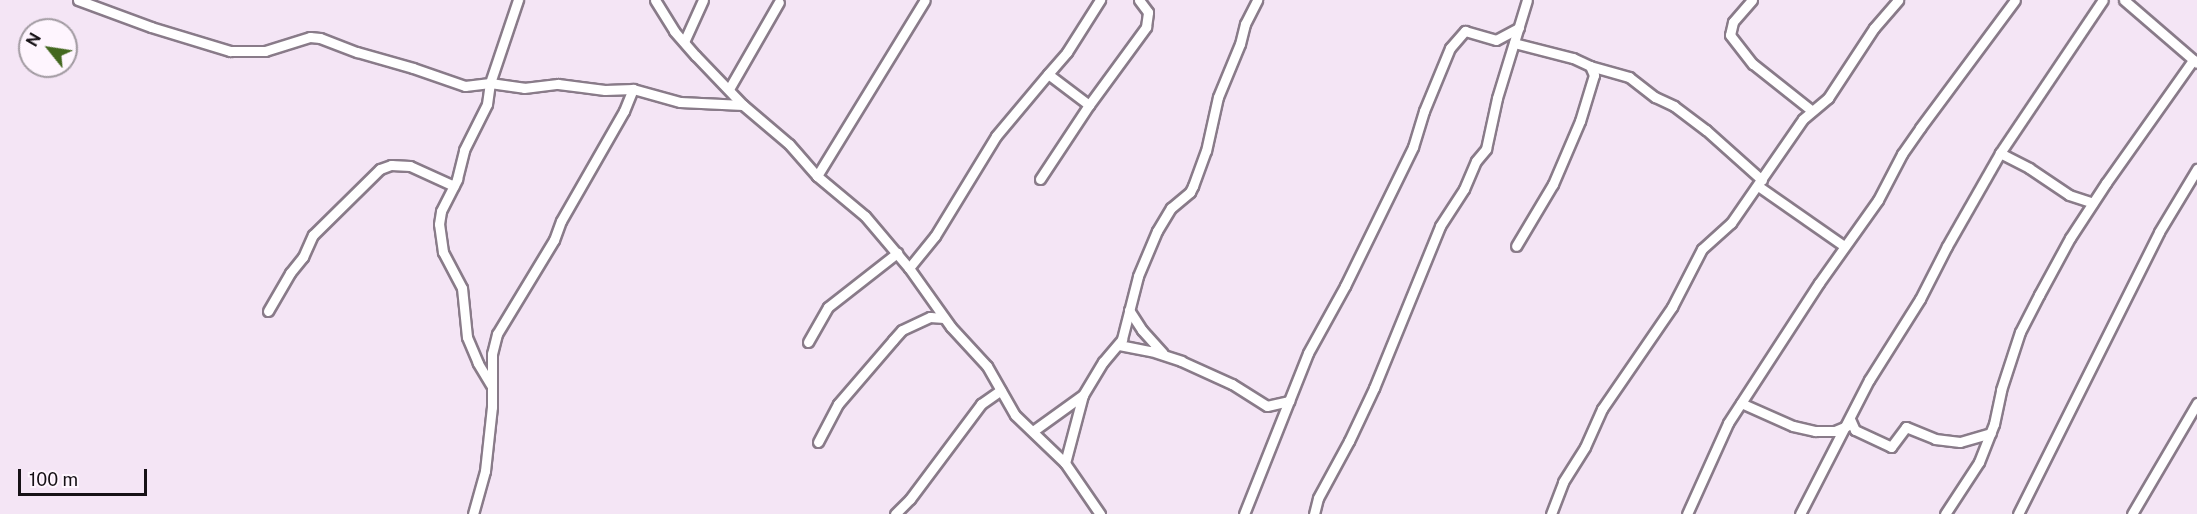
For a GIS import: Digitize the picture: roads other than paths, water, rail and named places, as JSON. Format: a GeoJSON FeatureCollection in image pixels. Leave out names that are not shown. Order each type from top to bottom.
{"type":"FeatureCollection","features":[{"type":"Feature","properties":{"kind":"street"},"geometry":{"type":"LineString","coordinates":[[78,0],[151,27],[230,51],[265,51],[310,37],[320,38],[465,86],[490,84],[524,88],[558,84],[605,90],[633,89],[680,102],[743,105]]}},
{"type":"Feature","properties":{"kind":"street"},"geometry":{"type":"LineString","coordinates":[[492,386],[478,363],[467,337],[462,288],[440,244],[441,211],[454,186],[464,150],[487,104],[490,84],[518,0]]}},
{"type":"Feature","properties":{"kind":"street"},"geometry":{"type":"LineString","coordinates":[[655,0],[684,42],[743,105],[789,144],[817,176],[865,216],[909,268],[944,318],[987,366],[1015,415],[1065,463],[1100,514]]}},
{"type":"Feature","properties":{"kind":"street"},"geometry":{"type":"LineString","coordinates":[[684,42],[703,0]]}},
{"type":"Feature","properties":{"kind":"street"},"geometry":{"type":"LineString","coordinates":[[817,176],[925,0]]}},
{"type":"Feature","properties":{"kind":"street"},"geometry":{"type":"LineString","coordinates":[[909,268],[935,237],[996,136],[1067,52],[1100,0]]}},
{"type":"Feature","properties":{"kind":"street"},"geometry":{"type":"LineString","coordinates":[[1040,179],[1089,105],[1146,27],[1148,12],[1138,0]]}},
{"type":"Feature","properties":{"kind":"street"},"geometry":{"type":"LineString","coordinates":[[1065,463],[1083,395],[1103,362],[1119,345],[1138,276],[1157,231],[1171,208],[1190,192],[1193,186],[1206,151],[1218,98],[1240,44],[1245,24],[1257,0]]}},
{"type":"Feature","properties":{"kind":"street"},"geometry":{"type":"LineString","coordinates":[[1314,514],[1318,498],[1374,388],[1440,226],[1464,189],[1476,161],[1486,149],[1497,98],[1527,0]]}},
{"type":"Feature","properties":{"kind":"street"},"geometry":{"type":"LineString","coordinates":[[1752,0],[1729,28],[1730,35],[1754,64],[1811,110]]}},
{"type":"Feature","properties":{"kind":"street"},"geometry":{"type":"LineString","coordinates":[[1551,514],[1563,482],[1585,447],[1602,409],[1672,306],[1702,249],[1725,231],[1811,110],[1828,98],[1874,28],[1898,0]]}},
{"type":"Feature","properties":{"kind":"street"},"geometry":{"type":"LineString","coordinates":[[1687,514],[1716,445],[1741,404],[1845,246],[1878,201],[1902,154],[2015,0]]}},
{"type":"Feature","properties":{"kind":"street"},"geometry":{"type":"LineString","coordinates":[[1800,514],[1849,427],[1869,380],[1920,299],[2000,153],[2103,0]]}},
{"type":"Feature","properties":{"kind":"street"},"geometry":{"type":"LineString","coordinates":[[1946,514],[1979,462],[1991,434],[2001,390],[2020,332],[2070,238],[2195,61],[2124,0]]}},
{"type":"Feature","properties":{"kind":"street"},"geometry":{"type":"LineString","coordinates":[[729,89],[779,2]]}},
{"type":"Feature","properties":{"kind":"street"},"geometry":{"type":"LineString","coordinates":[[1244,514],[1308,353],[1345,286],[1413,147],[1424,111],[1455,40],[1465,31],[1470,31],[1496,40],[1519,28]]}},
{"type":"Feature","properties":{"kind":"street"},"geometry":{"type":"LineString","coordinates":[[1514,43],[1573,58],[1592,70],[1604,69],[1629,77],[1655,97],[1691,118],[1760,183],[1845,246]]}},
{"type":"Feature","properties":{"kind":"street"},"geometry":{"type":"LineString","coordinates":[[1516,246],[1557,176],[1580,121],[1592,70]]}},
{"type":"Feature","properties":{"kind":"street"},"geometry":{"type":"LineString","coordinates":[[1048,74],[1089,105]]}},
{"type":"Feature","properties":{"kind":"street"},"geometry":{"type":"LineString","coordinates":[[473,514],[485,471],[492,386],[492,354],[497,334],[554,240],[561,221],[624,111],[633,89]]}},
{"type":"Feature","properties":{"kind":"street"},"geometry":{"type":"LineString","coordinates":[[2000,153],[2029,168],[2069,195],[2093,203]]}},
{"type":"Feature","properties":{"kind":"street"},"geometry":{"type":"LineString","coordinates":[[268,312],[290,273],[303,257],[313,235],[380,169],[391,165],[410,166],[454,186]]}},
{"type":"Feature","properties":{"kind":"street"},"geometry":{"type":"LineString","coordinates":[[2018,514],[2127,294],[2197,169]]}},
{"type":"Feature","properties":{"kind":"street"},"geometry":{"type":"LineString","coordinates":[[808,342],[828,307],[897,253]]}},
{"type":"Feature","properties":{"kind":"street"},"geometry":{"type":"LineString","coordinates":[[930,317],[935,306]]}},
{"type":"Feature","properties":{"kind":"street"},"geometry":{"type":"LineString","coordinates":[[1130,310],[1142,330],[1164,355]]}},
{"type":"Feature","properties":{"kind":"street"},"geometry":{"type":"LineString","coordinates":[[818,442],[838,404],[902,330],[930,317],[944,318]]}},
{"type":"Feature","properties":{"kind":"street"},"geometry":{"type":"LineString","coordinates":[[1119,345],[1164,355],[1205,371],[1267,406],[1289,401]]}},
{"type":"Feature","properties":{"kind":"street"},"geometry":{"type":"LineString","coordinates":[[895,514],[910,499],[981,404],[1001,390]]}},
{"type":"Feature","properties":{"kind":"street"},"geometry":{"type":"LineString","coordinates":[[1033,431],[1083,395]]}},
{"type":"Feature","properties":{"kind":"street"},"geometry":{"type":"LineString","coordinates":[[2132,514],[2197,403]]}},
{"type":"Feature","properties":{"kind":"street"},"geometry":{"type":"LineString","coordinates":[[1741,404],[1793,426],[1815,431],[1836,431],[1849,427],[1891,447],[1906,427],[1935,439],[1960,442],[1991,434]]}}]}
